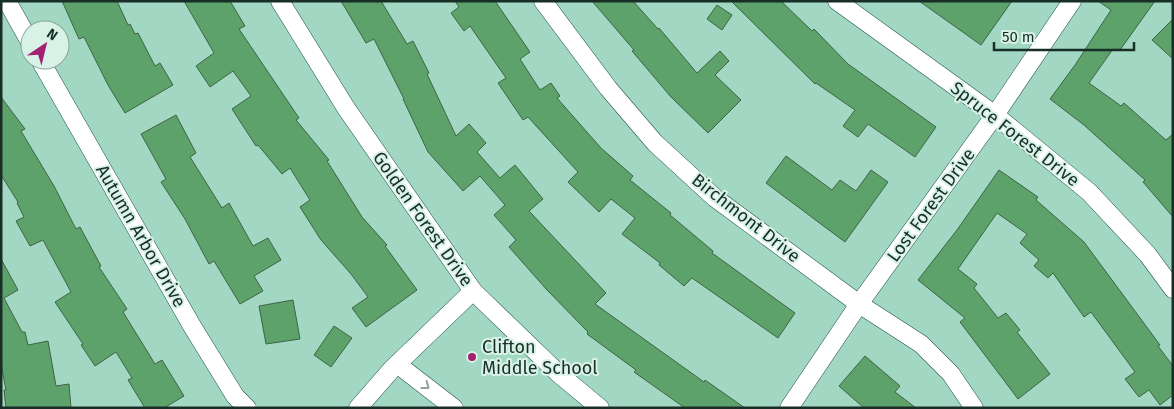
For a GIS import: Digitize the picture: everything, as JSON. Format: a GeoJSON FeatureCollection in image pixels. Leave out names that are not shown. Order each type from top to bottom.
{"type":"FeatureCollection","features":[{"type":"Feature","properties":{"kind":"street"},"geometry":{"type":"LineString","coordinates":[[7,1],[20,24]]}},
{"type":"Feature","properties":{"kind":"street","name":"Golden Forest Drive"},"geometry":{"type":"LineString","coordinates":[[280,1],[346,108],[473,291],[559,374],[600,408]]}},
{"type":"Feature","properties":{"kind":"street","name":"Birchmont Drive"},"geometry":{"type":"LineString","coordinates":[[543,1],[608,88],[655,143],[715,198],[859,304],[921,344],[951,374],[974,408]]}},
{"type":"Feature","properties":{"kind":"street","name":"Spruce Forest Drive"},"geometry":{"type":"LineString","coordinates":[[837,1],[995,115],[1089,192],[1148,255],[1173,289]]}},
{"type":"Feature","properties":{"kind":"street","name":"Lost Forest Drive"},"geometry":{"type":"LineString","coordinates":[[789,408],[859,304],[995,115],[1072,1]]}},
{"type":"Feature","properties":{"kind":"street","name":"Autumn Arbor Drive"},"geometry":{"type":"LineString","coordinates":[[46,70],[192,326],[235,396],[247,408]]}},
{"type":"Feature","properties":{"kind":"street"},"geometry":{"type":"LineString","coordinates":[[358,408],[397,364],[473,291]]}},
{"type":"Feature","properties":{"kind":"street"},"geometry":{"type":"LineString","coordinates":[[397,364],[454,408]]}},
{"type":"Feature","properties":{"kind":"building"},"geometry":{"type":"Polygon","coordinates":[[[62,1],[117,1],[128,25],[130,24],[135,34],[138,33],[155,66],[160,63],[173,85],[125,113],[108,85],[84,37],[79,39],[62,1]]]}},
{"type":"Feature","properties":{"kind":"building"},"geometry":{"type":"Polygon","coordinates":[[[184,1],[230,1],[245,26],[239,29],[299,118],[296,120],[329,160],[327,161],[362,217],[387,245],[385,246],[417,290],[366,327],[352,308],[368,297],[351,274],[321,240],[300,207],[310,200],[290,168],[282,174],[258,145],[256,146],[232,109],[251,96],[233,71],[210,87],[196,66],[214,53],[184,1]]]}},
{"type":"Feature","properties":{"kind":"building"},"geometry":{"type":"Polygon","coordinates":[[[341,1],[381,1],[407,44],[413,41],[456,136],[469,124],[486,143],[477,152],[500,178],[515,165],[543,199],[529,211],[606,293],[595,304],[704,382],[705,380],[745,408],[685,408],[634,372],[636,370],[587,334],[588,332],[509,247],[516,240],[494,215],[505,205],[480,176],[463,191],[428,152],[374,39],[366,43],[341,1]]]}},
{"type":"Feature","properties":{"kind":"building"},"geometry":{"type":"Polygon","coordinates":[[[455,1],[495,1],[530,52],[520,59],[540,90],[551,83],[560,96],[557,98],[601,148],[633,176],[630,180],[671,213],[670,215],[713,251],[712,253],[795,313],[778,338],[692,278],[684,286],[659,265],[660,263],[622,234],[635,218],[611,199],[599,212],[568,182],[578,172],[528,117],[523,120],[498,83],[506,78],[470,26],[464,31],[451,13],[459,7],[455,1]]]}},
{"type":"Feature","properties":{"kind":"building"},"geometry":{"type":"Polygon","coordinates":[[[592,1],[633,1],[697,73],[720,51],[729,61],[715,75],[741,100],[708,133],[671,97],[592,1]]]}},
{"type":"Feature","properties":{"kind":"building"},"geometry":{"type":"Polygon","coordinates":[[[731,1],[781,1],[812,31],[814,29],[848,64],[936,127],[915,157],[868,124],[858,137],[843,126],[855,110],[815,84],[731,1]]]}},
{"type":"Feature","properties":{"kind":"building"},"geometry":{"type":"Polygon","coordinates":[[[919,1],[1012,1],[981,45],[919,1]]]}},
{"type":"Feature","properties":{"kind":"building"},"geometry":{"type":"Polygon","coordinates":[[[1098,1],[1155,1],[1120,50],[1113,49],[1089,83],[1121,106],[1124,103],[1166,140],[1173,134],[1173,217],[1143,182],[1145,180],[1084,125],[1050,99],[1111,10],[1098,1]]]}},
{"type":"Feature","properties":{"kind":"building"},"geometry":{"type":"Polygon","coordinates":[[[717,5],[732,15],[722,30],[707,19],[717,5]]]}},
{"type":"Feature","properties":{"kind":"building"},"geometry":{"type":"Polygon","coordinates":[[[1173,19],[1173,59],[1152,40],[1173,19]]]}},
{"type":"Feature","properties":{"kind":"building"},"geometry":{"type":"Polygon","coordinates":[[[1,97],[25,129],[21,131],[54,186],[76,229],[80,227],[101,266],[99,267],[127,309],[123,312],[155,364],[162,360],[184,396],[164,408],[145,408],[128,380],[132,378],[116,352],[95,366],[55,302],[71,292],[43,240],[30,246],[16,221],[24,217],[18,202],[1,175],[1,97]]]}},
{"type":"Feature","properties":{"kind":"building"},"geometry":{"type":"Polygon","coordinates":[[[176,115],[196,153],[190,157],[222,208],[229,203],[253,246],[268,238],[281,260],[254,276],[263,291],[240,304],[214,261],[209,264],[185,219],[161,182],[166,179],[141,134],[176,115]]]}},
{"type":"Feature","properties":{"kind":"building"},"geometry":{"type":"Polygon","coordinates":[[[786,156],[832,190],[840,180],[856,191],[871,170],[888,182],[845,242],[766,183],[786,156]]]}},
{"type":"Feature","properties":{"kind":"building"},"geometry":{"type":"Polygon","coordinates":[[[999,170],[1038,197],[1036,200],[1084,242],[1160,345],[1158,346],[1173,366],[1173,395],[1160,405],[1149,390],[1139,397],[1125,379],[1135,372],[1091,312],[1084,317],[1053,273],[1048,278],[1034,266],[1039,260],[1020,243],[1027,234],[997,213],[958,269],[977,284],[974,288],[998,318],[1006,313],[1020,330],[1017,332],[1050,374],[1018,399],[960,322],[965,318],[918,280],[957,230],[999,170]]]}},
{"type":"Feature","properties":{"kind":"building"},"geometry":{"type":"Polygon","coordinates":[[[1,259],[18,290],[4,298],[22,332],[25,332],[28,345],[48,341],[56,386],[69,384],[71,408],[6,408],[4,390],[6,390],[1,364],[1,259]]]}},
{"type":"Feature","properties":{"kind":"building"},"geometry":{"type":"Polygon","coordinates":[[[293,300],[300,339],[266,344],[259,306],[293,300]]]}},
{"type":"Feature","properties":{"kind":"building"},"geometry":{"type":"Polygon","coordinates":[[[334,326],[352,338],[331,367],[314,355],[334,326]]]}},
{"type":"Feature","properties":{"kind":"building"},"geometry":{"type":"Polygon","coordinates":[[[865,356],[900,386],[895,392],[916,408],[864,408],[839,386],[865,356]]]}},
{"type":"Feature","properties":{"kind":"place","name":"Clifton Middle School"},"geometry":{"type":"Point","coordinates":[472,357]}}]}
